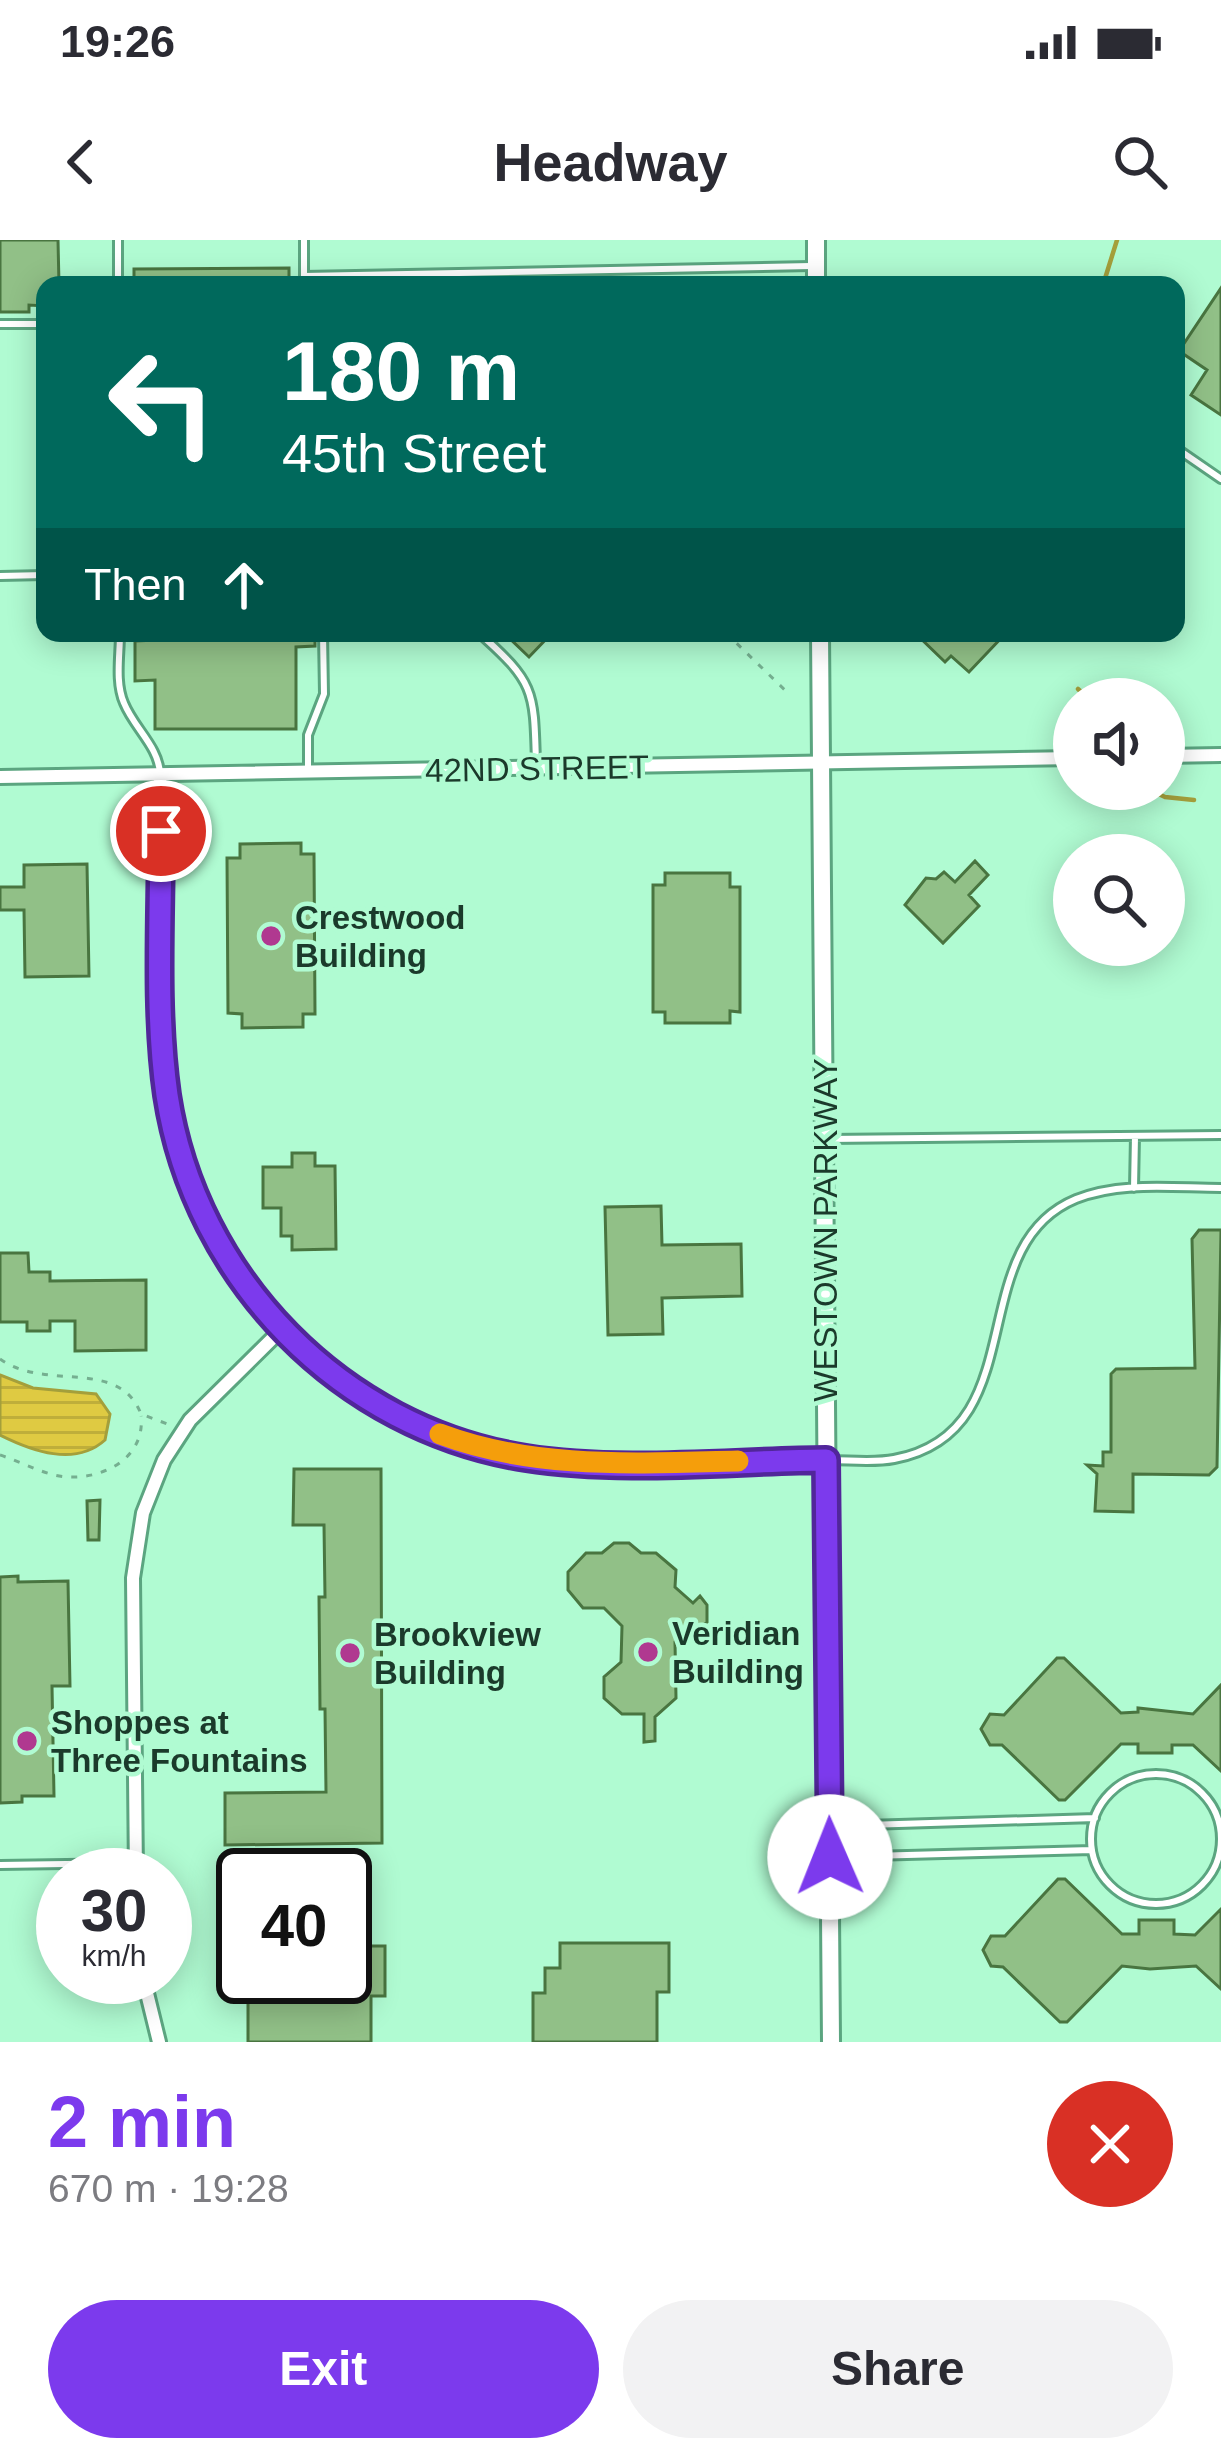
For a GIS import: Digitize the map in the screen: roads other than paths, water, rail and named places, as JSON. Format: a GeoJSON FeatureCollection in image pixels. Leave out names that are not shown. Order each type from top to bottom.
{"type":"FeatureCollection","features":[{"type":"Feature","properties":{"kind":"street"},"geometry":{"type":"LineString","coordinates":[[816,240],[816,276]]}},
{"type":"Feature","properties":{"kind":"street","name":"WESTOWN PARKWAY"},"geometry":{"type":"LineString","coordinates":[[820,642],[831,2042]]}},
{"type":"Feature","properties":{"kind":"street"},"geometry":{"type":"LineString","coordinates":[[1185,756],[1221,755]]}},
{"type":"Feature","properties":{"kind":"street","name":"42ND STREET"},"geometry":{"type":"LineString","coordinates":[[0,777],[1053,758]]}},
{"type":"Feature","properties":{"kind":"street"},"geometry":{"type":"LineString","coordinates":[[160,774],[163,1037],[173,1124],[193,1191],[223,1253],[281,1330],[328,1372],[382,1408],[431,1431],[493,1450],[528,1458],[599,1462],[826,1460]]}},
{"type":"Feature","properties":{"kind":"street"},"geometry":{"type":"LineString","coordinates":[[136,1848],[134,1560],[152,1486],[182,1432],[206,1402],[281,1330]]}},
{"type":"Feature","properties":{"kind":"street"},"geometry":{"type":"LineString","coordinates":[[150,2004],[159,2042]]}},
{"type":"Feature","properties":{"kind":"lane"},"geometry":{"type":"LineString","coordinates":[[118,240],[118,276]]}},
{"type":"Feature","properties":{"kind":"lane"},"geometry":{"type":"LineString","coordinates":[[304,240],[304,276]]}},
{"type":"Feature","properties":{"kind":"lane"},"geometry":{"type":"LineString","coordinates":[[0,325],[36,324]]}},
{"type":"Feature","properties":{"kind":"lane"},"geometry":{"type":"LineString","coordinates":[[1185,454],[1221,478]]}},
{"type":"Feature","properties":{"kind":"lane"},"geometry":{"type":"LineString","coordinates":[[0,575],[36,575]]}},
{"type":"Feature","properties":{"kind":"lane"},"geometry":{"type":"LineString","coordinates":[[120,642],[122,699],[147,739],[160,774]]}},
{"type":"Feature","properties":{"kind":"lane"},"geometry":{"type":"LineString","coordinates":[[308,772],[308,734],[324,694],[323,642]]}},
{"type":"Feature","properties":{"kind":"lane"},"geometry":{"type":"LineString","coordinates":[[488,642],[516,667],[533,695],[536,768]]}},
{"type":"Feature","properties":{"kind":"lane"},"geometry":{"type":"LineString","coordinates":[[824,1138],[1221,1135]]}},
{"type":"Feature","properties":{"kind":"lane"},"geometry":{"type":"LineString","coordinates":[[1134,1188],[1135,1136]]}},
{"type":"Feature","properties":{"kind":"lane"},"geometry":{"type":"LineString","coordinates":[[826,1460],[892,1459],[955,1431],[977,1401],[1003,1301],[1033,1231],[1060,1207],[1111,1189],[1221,1188]]}},
{"type":"Feature","properties":{"kind":"lane"},"geometry":{"type":"LineString","coordinates":[[1148,1774],[1168,1775],[1198,1790],[1220,1828],[1220,1856],[1211,1873],[1190,1894],[1165,1904],[1149,1904],[1119,1892],[1108,1882],[1092,1850],[1095,1818],[1120,1785],[1148,1774]]}},
{"type":"Feature","properties":{"kind":"lane"},"geometry":{"type":"LineString","coordinates":[[829,1827],[1095,1818]]}},
{"type":"Feature","properties":{"kind":"lane"},"geometry":{"type":"LineString","coordinates":[[830,1857],[1092,1850]]}},
{"type":"Feature","properties":{"kind":"lane"},"geometry":{"type":"LineString","coordinates":[[0,1865],[36,1866]]}},
{"type":"Feature","properties":{"kind":"waterway"},"geometry":{"type":"LineString","coordinates":[[1106,276],[1117,240]]}},
{"type":"Feature","properties":{"kind":"waterway"},"geometry":{"type":"LineString","coordinates":[[1185,799],[1194,800]]}},
{"type":"Feature","properties":{"kind":"place","name":"Crestwood Building"},"geometry":{"type":"Point","coordinates":[271,936]}},
{"type":"Feature","properties":{"kind":"place","name":"Veridian Building"},"geometry":{"type":"Point","coordinates":[648,1652]}},
{"type":"Feature","properties":{"kind":"place","name":"Brookview Building"},"geometry":{"type":"Point","coordinates":[350,1653]}},
{"type":"Feature","properties":{"kind":"place","name":"Shoppes at Three Fountains"},"geometry":{"type":"Point","coordinates":[27,1741]}}]}
